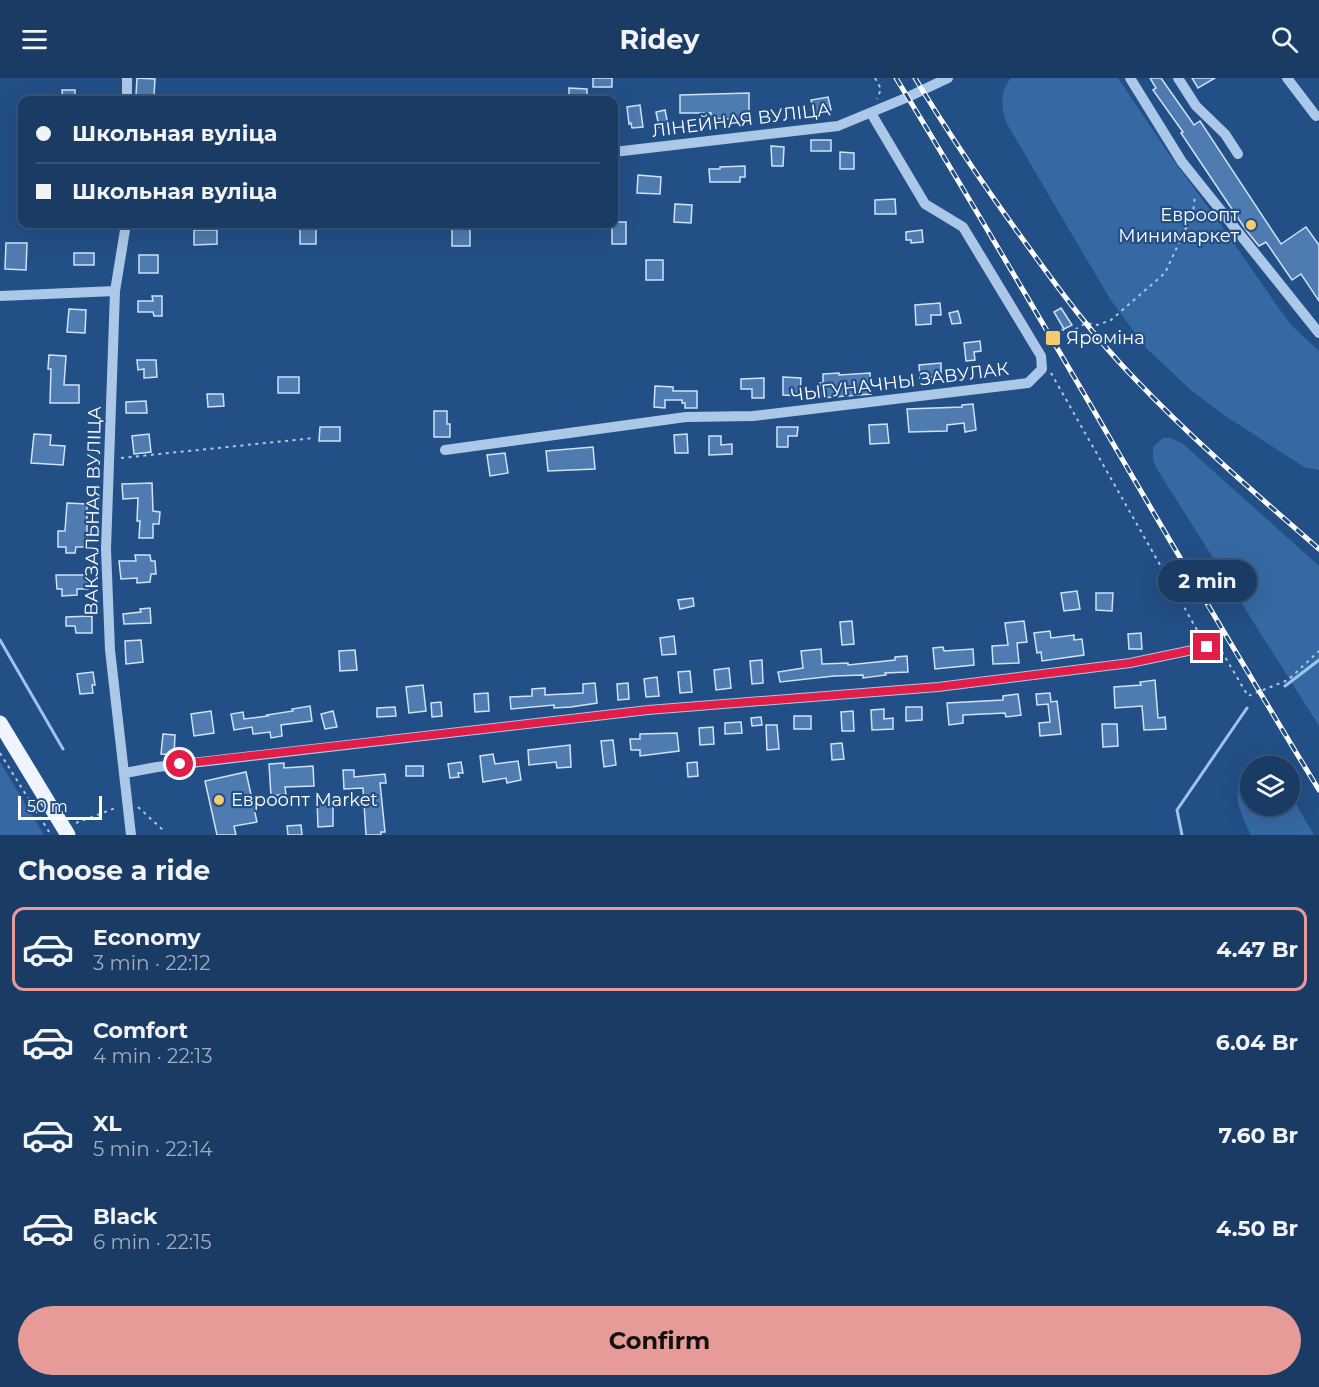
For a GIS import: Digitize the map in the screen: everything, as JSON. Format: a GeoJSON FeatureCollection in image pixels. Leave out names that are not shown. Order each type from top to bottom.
{"type":"FeatureCollection","features":[{"type":"Feature","properties":{"kind":"main road"},"geometry":{"type":"LineString","coordinates":[[0,723],[72,829]]}},
{"type":"Feature","properties":{"kind":"street"},"geometry":{"type":"LineString","coordinates":[[126,96],[127,78]]}},
{"type":"Feature","properties":{"kind":"street","name":"ЛІНЕЙНАЯ ВУЛІЦА"},"geometry":{"type":"LineString","coordinates":[[618,152],[838,126],[948,78]]}},
{"type":"Feature","properties":{"kind":"street"},"geometry":{"type":"LineString","coordinates":[[1130,78],[1182,162],[1319,333]]}},
{"type":"Feature","properties":{"kind":"street"},"geometry":{"type":"LineString","coordinates":[[1178,78],[1196,106],[1224,134],[1238,154]]}},
{"type":"Feature","properties":{"kind":"street"},"geometry":{"type":"LineString","coordinates":[[1287,78],[1316,116]]}},
{"type":"Feature","properties":{"kind":"street"},"geometry":{"type":"LineString","coordinates":[[871,113],[925,204],[963,227],[1041,356]]}},
{"type":"Feature","properties":{"kind":"street","name":"ВАКЗАЛЬНАЯ ВУЛІЦА"},"geometry":{"type":"LineString","coordinates":[[125,228],[115,291],[106,549],[110,650],[131,835]]}},
{"type":"Feature","properties":{"kind":"street"},"geometry":{"type":"LineString","coordinates":[[0,296],[115,291]]}},
{"type":"Feature","properties":{"kind":"street","name":"ЧЫГУНАЧНЫ ЗАВУЛАК"},"geometry":{"type":"LineString","coordinates":[[445,450],[686,417],[753,416],[1001,388],[1028,383],[1042,369],[1041,356]]}},
{"type":"Feature","properties":{"kind":"street"},"geometry":{"type":"LineString","coordinates":[[125,773],[157,767],[648,710],[938,687],[1130,663],[1207,647]]}},
{"type":"Feature","properties":{"kind":"path"},"geometry":{"type":"LineString","coordinates":[[871,113],[881,89],[875,78]]}},
{"type":"Feature","properties":{"kind":"path"},"geometry":{"type":"LineString","coordinates":[[1197,180],[1193,213],[1164,273],[1111,320],[1097,325],[1086,322],[1071,332],[1060,329],[1046,338],[1041,356],[1207,647],[1218,644],[1248,696],[1288,680],[1319,651]]}},
{"type":"Feature","properties":{"kind":"path"},"geometry":{"type":"LineString","coordinates":[[109,460],[314,438]]}},
{"type":"Feature","properties":{"kind":"path"},"geometry":{"type":"LineString","coordinates":[[0,753],[51,835]]}},
{"type":"Feature","properties":{"kind":"path"},"geometry":{"type":"LineString","coordinates":[[134,804],[164,831]]}},
{"type":"Feature","properties":{"kind":"path"},"geometry":{"type":"LineString","coordinates":[[72,829],[123,805]]}},
{"type":"Feature","properties":{"kind":"shaded area"},"geometry":{"type":"Polygon","coordinates":[[[1011,78],[1118,78],[1171,157],[1278,307],[1292,326],[1319,351],[1319,470],[1304,467],[1221,413],[1192,391],[1146,348],[1110,299],[1007,124],[1002,100],[1004,89],[1011,78]]]}},
{"type":"Feature","properties":{"kind":"shaded area"},"geometry":{"type":"Polygon","coordinates":[[[1163,438],[1182,443],[1319,566],[1319,726],[1157,469],[1153,460],[1153,447],[1163,438]]]}},
{"type":"Feature","properties":{"kind":"shaded area"},"geometry":{"type":"Polygon","coordinates":[[[0,762],[44,835],[0,835],[0,762]]]}},
{"type":"Feature","properties":{"kind":"shaded area"},"geometry":{"type":"Polygon","coordinates":[[[1240,785],[1240,811],[1238,803],[1240,785]]]}},
{"type":"Feature","properties":{"kind":"shaded area"},"geometry":{"type":"Polygon","coordinates":[[[1300,811],[1314,835],[1251,835],[1242,816],[1300,816],[1300,811]]]}},
{"type":"Feature","properties":{"kind":"building"},"geometry":{"type":"Polygon","coordinates":[[[137,78],[155,79],[154,96],[136,95],[137,78]]]}},
{"type":"Feature","properties":{"kind":"building"},"geometry":{"type":"Polygon","coordinates":[[[593,78],[612,78],[612,87],[593,87],[593,78]]]}},
{"type":"Feature","properties":{"kind":"building"},"geometry":{"type":"Polygon","coordinates":[[[1150,78],[1161,78],[1194,125],[1200,121],[1281,244],[1306,227],[1319,245],[1319,301],[1301,274],[1292,280],[1266,242],[1259,246],[1246,230],[1153,90],[1156,88],[1150,78]]]}},
{"type":"Feature","properties":{"kind":"building"},"geometry":{"type":"Polygon","coordinates":[[[1192,78],[1215,78],[1198,88],[1192,78]]]}},
{"type":"Feature","properties":{"kind":"building"},"geometry":{"type":"Polygon","coordinates":[[[569,88],[587,89],[587,96],[569,96],[569,88]]]}},
{"type":"Feature","properties":{"kind":"building"},"geometry":{"type":"Polygon","coordinates":[[[62,90],[75,90],[75,96],[63,96],[62,90]]]}},
{"type":"Feature","properties":{"kind":"building"},"geometry":{"type":"Polygon","coordinates":[[[749,93],[749,120],[710,118],[711,113],[680,113],[680,95],[749,93]]]}},
{"type":"Feature","properties":{"kind":"building"},"geometry":{"type":"Polygon","coordinates":[[[828,97],[831,110],[814,113],[811,100],[828,97]]]}},
{"type":"Feature","properties":{"kind":"building"},"geometry":{"type":"Polygon","coordinates":[[[640,105],[643,127],[632,128],[631,123],[629,124],[627,107],[640,105]]]}},
{"type":"Feature","properties":{"kind":"building"},"geometry":{"type":"Polygon","coordinates":[[[665,110],[668,125],[659,127],[656,112],[665,110]]]}},
{"type":"Feature","properties":{"kind":"building"},"geometry":{"type":"Polygon","coordinates":[[[811,140],[831,140],[831,151],[811,151],[811,140]]]}},
{"type":"Feature","properties":{"kind":"building"},"geometry":{"type":"Polygon","coordinates":[[[771,146],[784,147],[783,166],[772,166],[771,146]]]}},
{"type":"Feature","properties":{"kind":"building"},"geometry":{"type":"Polygon","coordinates":[[[840,152],[854,153],[854,169],[840,169],[840,152]]]}},
{"type":"Feature","properties":{"kind":"building"},"geometry":{"type":"Polygon","coordinates":[[[745,166],[745,177],[740,177],[740,182],[710,182],[709,169],[745,166]]]}},
{"type":"Feature","properties":{"kind":"building"},"geometry":{"type":"Polygon","coordinates":[[[638,175],[661,177],[660,194],[637,193],[638,175]]]}},
{"type":"Feature","properties":{"kind":"building"},"geometry":{"type":"Polygon","coordinates":[[[895,199],[896,214],[875,214],[875,200],[895,199]]]}},
{"type":"Feature","properties":{"kind":"building"},"geometry":{"type":"Polygon","coordinates":[[[675,204],[692,205],[691,223],[674,222],[675,204]]]}},
{"type":"Feature","properties":{"kind":"building"},"geometry":{"type":"Polygon","coordinates":[[[618,222],[626,222],[626,244],[612,244],[612,228],[618,228],[618,222]]]}},
{"type":"Feature","properties":{"kind":"building"},"geometry":{"type":"Polygon","coordinates":[[[300,228],[316,228],[316,244],[300,244],[300,228]]]}},
{"type":"Feature","properties":{"kind":"building"},"geometry":{"type":"Polygon","coordinates":[[[452,228],[470,228],[470,246],[452,246],[452,228]]]}},
{"type":"Feature","properties":{"kind":"building"},"geometry":{"type":"Polygon","coordinates":[[[194,230],[217,230],[217,244],[194,245],[194,230]]]}},
{"type":"Feature","properties":{"kind":"building"},"geometry":{"type":"Polygon","coordinates":[[[922,230],[923,242],[911,243],[911,240],[906,240],[906,232],[922,230]]]}},
{"type":"Feature","properties":{"kind":"building"},"geometry":{"type":"Polygon","coordinates":[[[6,243],[27,243],[26,270],[5,269],[6,243]]]}},
{"type":"Feature","properties":{"kind":"building"},"geometry":{"type":"Polygon","coordinates":[[[74,253],[94,253],[94,265],[74,265],[74,253]]]}},
{"type":"Feature","properties":{"kind":"building"},"geometry":{"type":"Polygon","coordinates":[[[139,255],[158,255],[158,273],[139,273],[139,255]]]}},
{"type":"Feature","properties":{"kind":"building"},"geometry":{"type":"Polygon","coordinates":[[[646,260],[663,260],[663,280],[646,280],[646,260]]]}},
{"type":"Feature","properties":{"kind":"building"},"geometry":{"type":"Polygon","coordinates":[[[152,296],[162,296],[162,316],[154,316],[153,312],[138,312],[138,301],[153,301],[152,296]]]}},
{"type":"Feature","properties":{"kind":"building"},"geometry":{"type":"Polygon","coordinates":[[[940,303],[941,315],[931,315],[931,324],[916,325],[915,305],[940,303]]]}},
{"type":"Feature","properties":{"kind":"building"},"geometry":{"type":"Polygon","coordinates":[[[1061,308],[1072,325],[1064,329],[1054,312],[1061,308]]]}},
{"type":"Feature","properties":{"kind":"building"},"geometry":{"type":"Polygon","coordinates":[[[69,309],[86,310],[85,333],[67,332],[69,309]]]}},
{"type":"Feature","properties":{"kind":"building"},"geometry":{"type":"Polygon","coordinates":[[[958,311],[961,323],[952,324],[949,313],[958,311]]]}},
{"type":"Feature","properties":{"kind":"building"},"geometry":{"type":"Polygon","coordinates":[[[980,341],[981,351],[974,352],[975,360],[966,361],[964,343],[980,341]]]}},
{"type":"Feature","properties":{"kind":"building"},"geometry":{"type":"Polygon","coordinates":[[[49,355],[66,356],[64,385],[79,385],[79,403],[50,403],[49,355]]]}},
{"type":"Feature","properties":{"kind":"building"},"geometry":{"type":"Polygon","coordinates":[[[137,360],[156,360],[157,377],[144,378],[144,369],[138,370],[137,360]]]}},
{"type":"Feature","properties":{"kind":"building"},"geometry":{"type":"Polygon","coordinates":[[[941,363],[939,376],[920,378],[919,365],[941,363]]]}},
{"type":"Feature","properties":{"kind":"building"},"geometry":{"type":"Polygon","coordinates":[[[839,373],[839,375],[870,373],[871,394],[821,398],[820,383],[823,383],[823,374],[839,373]]]}},
{"type":"Feature","properties":{"kind":"building"},"geometry":{"type":"Polygon","coordinates":[[[278,377],[299,377],[299,393],[278,393],[278,377]]]}},
{"type":"Feature","properties":{"kind":"building"},"geometry":{"type":"Polygon","coordinates":[[[783,377],[801,378],[800,396],[783,395],[783,377]]]}},
{"type":"Feature","properties":{"kind":"building"},"geometry":{"type":"Polygon","coordinates":[[[764,378],[764,398],[752,398],[752,389],[741,389],[741,379],[764,378]]]}},
{"type":"Feature","properties":{"kind":"building"},"geometry":{"type":"Polygon","coordinates":[[[655,386],[673,387],[673,391],[697,391],[697,408],[685,408],[682,400],[665,400],[665,408],[654,407],[655,386]]]}},
{"type":"Feature","properties":{"kind":"building"},"geometry":{"type":"Polygon","coordinates":[[[207,394],[223,394],[224,406],[208,407],[207,394]]]}},
{"type":"Feature","properties":{"kind":"building"},"geometry":{"type":"Polygon","coordinates":[[[146,401],[147,413],[126,413],[126,402],[146,401]]]}},
{"type":"Feature","properties":{"kind":"building"},"geometry":{"type":"Polygon","coordinates":[[[973,404],[976,430],[965,432],[964,423],[947,425],[947,431],[909,432],[907,409],[962,407],[962,405],[973,404]]]}},
{"type":"Feature","properties":{"kind":"building"},"geometry":{"type":"Polygon","coordinates":[[[434,411],[447,411],[450,437],[434,437],[434,411]]]}},
{"type":"Feature","properties":{"kind":"building"},"geometry":{"type":"Polygon","coordinates":[[[887,424],[889,443],[870,444],[869,425],[887,424]]]}},
{"type":"Feature","properties":{"kind":"building"},"geometry":{"type":"Polygon","coordinates":[[[320,427],[340,427],[340,441],[319,441],[320,427]]]}},
{"type":"Feature","properties":{"kind":"building"},"geometry":{"type":"Polygon","coordinates":[[[777,427],[798,427],[797,436],[788,436],[788,447],[777,447],[777,427]]]}},
{"type":"Feature","properties":{"kind":"building"},"geometry":{"type":"Polygon","coordinates":[[[34,434],[51,435],[50,445],[65,446],[63,465],[31,463],[34,434]]]}},
{"type":"Feature","properties":{"kind":"building"},"geometry":{"type":"Polygon","coordinates":[[[149,434],[151,452],[134,454],[132,436],[149,434]]]}},
{"type":"Feature","properties":{"kind":"building"},"geometry":{"type":"Polygon","coordinates":[[[687,434],[688,453],[675,453],[674,435],[687,434]]]}},
{"type":"Feature","properties":{"kind":"building"},"geometry":{"type":"Polygon","coordinates":[[[709,436],[721,436],[721,445],[732,444],[732,454],[709,455],[709,436]]]}},
{"type":"Feature","properties":{"kind":"building"},"geometry":{"type":"Polygon","coordinates":[[[593,447],[595,469],[548,471],[546,451],[593,447]]]}},
{"type":"Feature","properties":{"kind":"building"},"geometry":{"type":"Polygon","coordinates":[[[505,453],[508,473],[490,476],[487,455],[505,453]]]}},
{"type":"Feature","properties":{"kind":"building"},"geometry":{"type":"Polygon","coordinates":[[[152,483],[153,511],[160,512],[159,524],[153,524],[153,538],[139,538],[138,498],[123,499],[122,484],[152,483]]]}},
{"type":"Feature","properties":{"kind":"building"},"geometry":{"type":"Polygon","coordinates":[[[67,503],[87,504],[87,547],[76,547],[75,553],[66,553],[66,547],[58,547],[58,531],[65,531],[67,503]]]}},
{"type":"Feature","properties":{"kind":"building"},"geometry":{"type":"Polygon","coordinates":[[[135,555],[150,555],[151,561],[155,561],[156,574],[151,574],[150,582],[137,583],[137,578],[121,579],[119,561],[136,561],[135,555]]]}},
{"type":"Feature","properties":{"kind":"building"},"geometry":{"type":"Polygon","coordinates":[[[56,575],[88,575],[88,589],[77,589],[77,595],[62,596],[62,589],[57,589],[56,575]]]}},
{"type":"Feature","properties":{"kind":"building"},"geometry":{"type":"Polygon","coordinates":[[[1077,591],[1080,609],[1064,611],[1061,593],[1077,591]]]}},
{"type":"Feature","properties":{"kind":"building"},"geometry":{"type":"Polygon","coordinates":[[[1096,593],[1113,593],[1112,611],[1096,610],[1096,593]]]}},
{"type":"Feature","properties":{"kind":"building"},"geometry":{"type":"Polygon","coordinates":[[[693,598],[694,606],[680,609],[678,600],[693,598]]]}},
{"type":"Feature","properties":{"kind":"building"},"geometry":{"type":"Polygon","coordinates":[[[150,608],[151,623],[124,624],[123,614],[141,612],[140,609],[150,608]]]}},
{"type":"Feature","properties":{"kind":"building"},"geometry":{"type":"Polygon","coordinates":[[[92,616],[92,633],[76,633],[75,626],[66,626],[66,617],[92,616]]]}},
{"type":"Feature","properties":{"kind":"building"},"geometry":{"type":"Polygon","coordinates":[[[852,621],[854,644],[842,645],[840,622],[852,621]]]}},
{"type":"Feature","properties":{"kind":"building"},"geometry":{"type":"Polygon","coordinates":[[[1024,621],[1027,642],[1017,643],[1019,663],[993,664],[992,646],[1008,645],[1005,623],[1024,621]]]}},
{"type":"Feature","properties":{"kind":"building"},"geometry":{"type":"Polygon","coordinates":[[[1050,631],[1051,638],[1074,635],[1074,640],[1082,639],[1084,655],[1042,661],[1041,652],[1037,653],[1034,633],[1050,631]]]}},
{"type":"Feature","properties":{"kind":"building"},"geometry":{"type":"Polygon","coordinates":[[[1141,633],[1142,649],[1129,649],[1128,634],[1141,633]]]}},
{"type":"Feature","properties":{"kind":"building"},"geometry":{"type":"Polygon","coordinates":[[[674,636],[676,654],[662,655],[660,638],[674,636]]]}},
{"type":"Feature","properties":{"kind":"building"},"geometry":{"type":"Polygon","coordinates":[[[141,640],[143,662],[126,664],[125,641],[141,640]]]}},
{"type":"Feature","properties":{"kind":"building"},"geometry":{"type":"Polygon","coordinates":[[[943,647],[944,651],[973,649],[974,665],[935,669],[933,648],[943,647]]]}},
{"type":"Feature","properties":{"kind":"building"},"geometry":{"type":"Polygon","coordinates":[[[821,649],[822,664],[848,663],[848,665],[895,660],[895,657],[907,656],[908,672],[885,673],[886,675],[863,678],[863,675],[834,676],[780,682],[778,672],[803,668],[801,651],[821,649]]]}},
{"type":"Feature","properties":{"kind":"building"},"geometry":{"type":"Polygon","coordinates":[[[355,650],[357,670],[340,671],[339,651],[355,650]]]}},
{"type":"Feature","properties":{"kind":"building"},"geometry":{"type":"Polygon","coordinates":[[[762,660],[763,683],[752,684],[750,661],[762,660]]]}},
{"type":"Feature","properties":{"kind":"building"},"geometry":{"type":"Polygon","coordinates":[[[729,668],[731,688],[716,690],[714,670],[729,668]]]}},
{"type":"Feature","properties":{"kind":"building"},"geometry":{"type":"Polygon","coordinates":[[[690,671],[692,692],[680,693],[678,672],[690,671]]]}},
{"type":"Feature","properties":{"kind":"building"},"geometry":{"type":"Polygon","coordinates":[[[93,672],[95,685],[92,685],[93,693],[80,694],[77,674],[93,672]]]}},
{"type":"Feature","properties":{"kind":"building"},"geometry":{"type":"Polygon","coordinates":[[[657,677],[659,696],[646,697],[644,679],[657,677]]]}},
{"type":"Feature","properties":{"kind":"building"},"geometry":{"type":"Polygon","coordinates":[[[1155,680],[1158,718],[1165,717],[1166,729],[1144,730],[1142,706],[1115,708],[1114,687],[1141,685],[1140,682],[1155,680]]]}},
{"type":"Feature","properties":{"kind":"building"},"geometry":{"type":"Polygon","coordinates":[[[595,683],[597,703],[571,707],[554,708],[554,705],[511,709],[510,697],[532,696],[532,689],[545,688],[545,695],[583,693],[583,684],[595,683]]]}},
{"type":"Feature","properties":{"kind":"building"},"geometry":{"type":"Polygon","coordinates":[[[628,683],[629,699],[618,700],[617,684],[628,683]]]}},
{"type":"Feature","properties":{"kind":"building"},"geometry":{"type":"Polygon","coordinates":[[[423,685],[426,711],[409,713],[406,687],[423,685]]]}},
{"type":"Feature","properties":{"kind":"building"},"geometry":{"type":"Polygon","coordinates":[[[488,693],[489,711],[475,712],[474,694],[488,693]]]}},
{"type":"Feature","properties":{"kind":"building"},"geometry":{"type":"Polygon","coordinates":[[[1050,693],[1051,702],[1057,701],[1061,734],[1040,736],[1039,723],[1050,722],[1048,704],[1037,705],[1036,694],[1050,693]]]}},
{"type":"Feature","properties":{"kind":"building"},"geometry":{"type":"Polygon","coordinates":[[[1018,694],[1021,715],[1006,717],[1005,713],[963,715],[963,723],[949,725],[947,703],[1003,700],[1003,696],[1018,694]]]}},
{"type":"Feature","properties":{"kind":"building"},"geometry":{"type":"Polygon","coordinates":[[[441,702],[442,716],[432,717],[431,703],[441,702]]]}},
{"type":"Feature","properties":{"kind":"building"},"geometry":{"type":"Polygon","coordinates":[[[310,706],[312,721],[281,725],[282,736],[271,738],[270,732],[253,734],[252,727],[234,730],[231,714],[243,712],[244,719],[310,706]]]}},
{"type":"Feature","properties":{"kind":"building"},"geometry":{"type":"Polygon","coordinates":[[[395,707],[396,716],[377,717],[377,708],[395,707]]]}},
{"type":"Feature","properties":{"kind":"building"},"geometry":{"type":"Polygon","coordinates":[[[906,707],[922,707],[922,720],[906,721],[906,707]]]}},
{"type":"Feature","properties":{"kind":"building"},"geometry":{"type":"Polygon","coordinates":[[[884,709],[884,719],[893,718],[893,729],[872,730],[871,710],[884,709]]]}},
{"type":"Feature","properties":{"kind":"building"},"geometry":{"type":"Polygon","coordinates":[[[211,711],[214,733],[194,736],[191,714],[211,711]]]}},
{"type":"Feature","properties":{"kind":"building"},"geometry":{"type":"Polygon","coordinates":[[[333,711],[337,727],[325,729],[321,714],[333,711]]]}},
{"type":"Feature","properties":{"kind":"building"},"geometry":{"type":"Polygon","coordinates":[[[853,711],[854,731],[842,731],[841,712],[853,711]]]}},
{"type":"Feature","properties":{"kind":"building"},"geometry":{"type":"Polygon","coordinates":[[[794,716],[811,716],[811,729],[794,729],[794,716]]]}},
{"type":"Feature","properties":{"kind":"building"},"geometry":{"type":"Polygon","coordinates":[[[761,717],[762,725],[752,726],[751,718],[761,717]]]}},
{"type":"Feature","properties":{"kind":"building"},"geometry":{"type":"Polygon","coordinates":[[[741,722],[742,733],[725,734],[725,723],[741,722]]]}},
{"type":"Feature","properties":{"kind":"building"},"geometry":{"type":"Polygon","coordinates":[[[1102,724],[1117,724],[1118,746],[1103,747],[1102,724]]]}},
{"type":"Feature","properties":{"kind":"building"},"geometry":{"type":"Polygon","coordinates":[[[766,725],[777,725],[779,749],[767,750],[766,725]]]}},
{"type":"Feature","properties":{"kind":"building"},"geometry":{"type":"Polygon","coordinates":[[[713,727],[714,744],[700,745],[699,728],[713,727]]]}},
{"type":"Feature","properties":{"kind":"building"},"geometry":{"type":"Polygon","coordinates":[[[677,733],[679,751],[640,756],[640,750],[631,750],[630,739],[640,739],[640,734],[677,733]]]}},
{"type":"Feature","properties":{"kind":"building"},"geometry":{"type":"Polygon","coordinates":[[[163,734],[175,735],[174,755],[161,754],[163,734]]]}},
{"type":"Feature","properties":{"kind":"building"},"geometry":{"type":"Polygon","coordinates":[[[613,740],[616,765],[604,767],[601,741],[613,740]]]}},
{"type":"Feature","properties":{"kind":"building"},"geometry":{"type":"Polygon","coordinates":[[[842,743],[844,759],[832,760],[831,744],[842,743]]]}},
{"type":"Feature","properties":{"kind":"building"},"geometry":{"type":"Polygon","coordinates":[[[570,745],[571,767],[557,768],[556,762],[529,765],[528,750],[570,745]]]}},
{"type":"Feature","properties":{"kind":"building"},"geometry":{"type":"Polygon","coordinates":[[[493,754],[495,764],[518,761],[521,780],[507,783],[506,778],[483,782],[480,756],[493,754]]]}},
{"type":"Feature","properties":{"kind":"building"},"geometry":{"type":"Polygon","coordinates":[[[461,762],[463,773],[458,773],[459,777],[450,778],[448,764],[461,762]]]}},
{"type":"Feature","properties":{"kind":"building"},"geometry":{"type":"Polygon","coordinates":[[[697,762],[698,776],[688,777],[687,763],[697,762]]]}},
{"type":"Feature","properties":{"kind":"building"},"geometry":{"type":"Polygon","coordinates":[[[284,763],[284,768],[313,766],[314,786],[285,787],[286,794],[271,796],[269,764],[284,763]]]}},
{"type":"Feature","properties":{"kind":"building"},"geometry":{"type":"Polygon","coordinates":[[[406,766],[423,766],[423,776],[406,776],[406,766]]]}},
{"type":"Feature","properties":{"kind":"building"},"geometry":{"type":"Polygon","coordinates":[[[343,770],[354,770],[354,777],[385,774],[386,783],[380,783],[385,832],[381,832],[381,835],[366,835],[363,788],[344,789],[343,770]]]}},
{"type":"Feature","properties":{"kind":"building","name":"Евроопт Market"},"geometry":{"type":"Polygon","coordinates":[[[246,772],[257,822],[234,826],[236,835],[217,835],[205,781],[246,772]]]}},
{"type":"Feature","properties":{"kind":"building"},"geometry":{"type":"Polygon","coordinates":[[[317,800],[333,800],[333,826],[318,827],[317,800]]]}},
{"type":"Feature","properties":{"kind":"building"},"geometry":{"type":"Polygon","coordinates":[[[301,825],[302,835],[288,835],[287,826],[301,825]]]}},
{"type":"Feature","properties":{"kind":"waterway"},"geometry":{"type":"LineString","coordinates":[[0,640],[63,749]]}},
{"type":"Feature","properties":{"kind":"waterway"},"geometry":{"type":"LineString","coordinates":[[1285,686],[1319,660]]}},
{"type":"Feature","properties":{"kind":"waterway"},"geometry":{"type":"LineString","coordinates":[[1182,835],[1177,810],[1247,708]]}},
{"type":"Feature","properties":{"kind":"railway"},"geometry":{"type":"LineString","coordinates":[[896,78],[1319,790]]}},
{"type":"Feature","properties":{"kind":"railway"},"geometry":{"type":"LineString","coordinates":[[915,78],[955,142],[998,204],[1092,331],[1157,402],[1319,549]]}},
{"type":"Feature","properties":{"kind":"place","name":"Евроопт Минимаркет"},"geometry":{"type":"Point","coordinates":[1251,225]}},
{"type":"Feature","properties":{"kind":"place","name":"Яроміна"},"geometry":{"type":"Point","coordinates":[1053,338]}},
{"type":"Feature","properties":{"kind":"place","name":"Евроопт Market"},"geometry":{"type":"Point","coordinates":[219,800]}},
{"type":"Feature","properties":{"kind":"route"},"geometry":{"type":"LineString","coordinates":[[180,764],[648,710],[938,687],[1130,663],[1207,647]]}}]}
